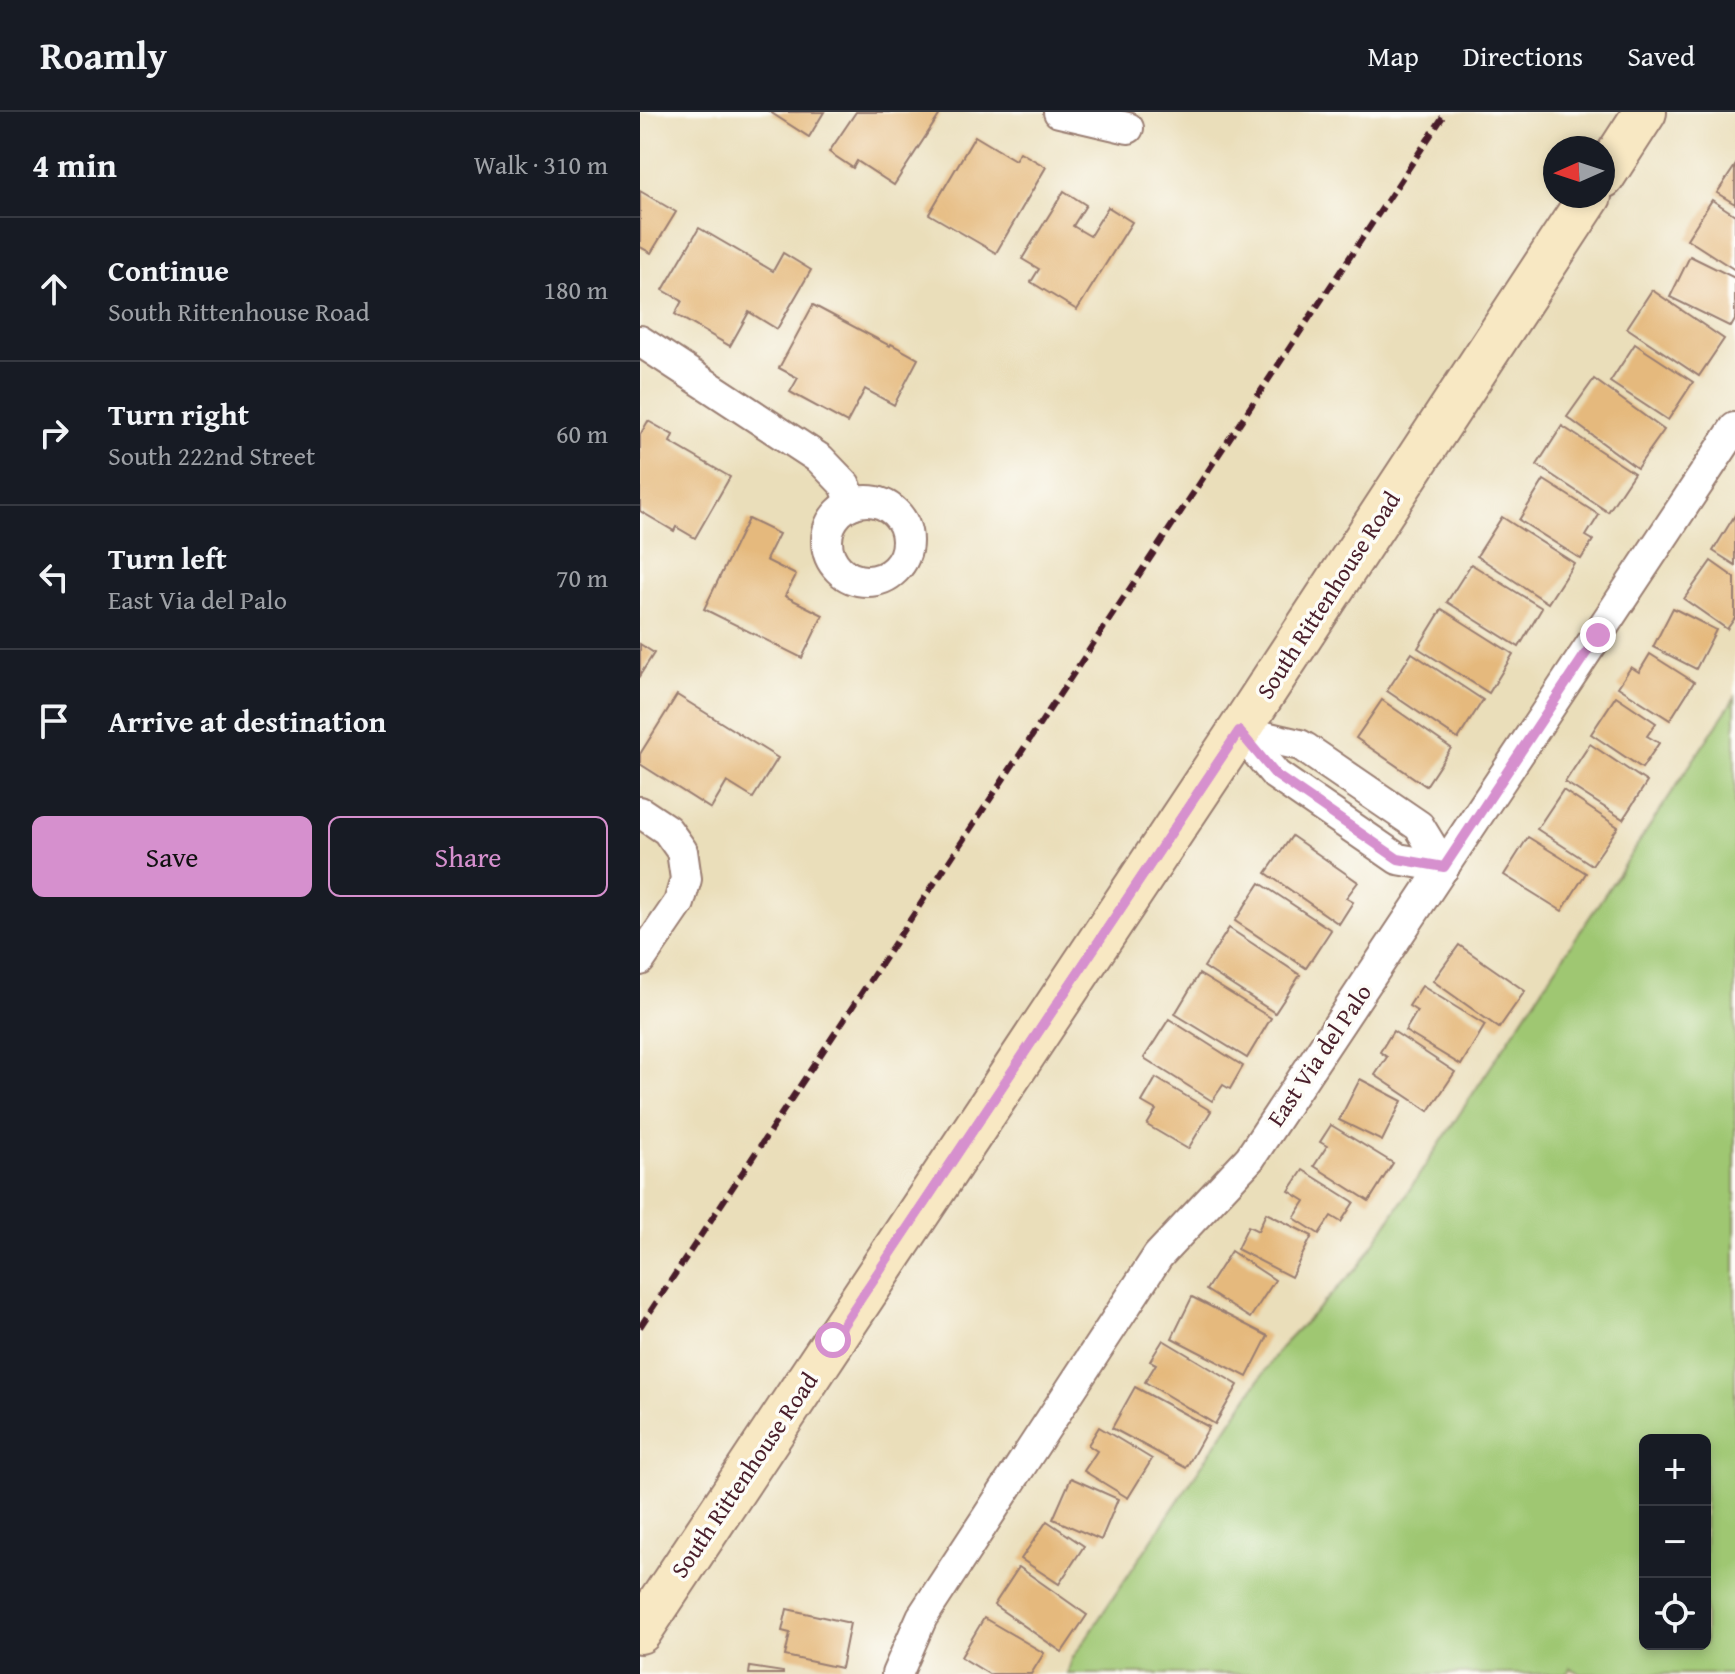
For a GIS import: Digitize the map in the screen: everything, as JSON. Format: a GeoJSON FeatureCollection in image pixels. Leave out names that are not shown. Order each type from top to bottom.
{"type":"FeatureCollection","features":[{"type":"Feature","properties":{"kind":"main road"},"geometry":{"type":"LineString","coordinates":[[1615,158],[1645,112]]}},
{"type":"Feature","properties":{"kind":"main road","name":"South Rittenhouse Road"},"geometry":{"type":"LineString","coordinates":[[640,1632],[1239,731],[1582,208]]}},
{"type":"Feature","properties":{"kind":"street"},"geometry":{"type":"LineString","coordinates":[[1059,112],[1128,128]]}},
{"type":"Feature","properties":{"kind":"street"},"geometry":{"type":"LineString","coordinates":[[640,341],[820,459],[845,485],[852,504]]}},
{"type":"Feature","properties":{"kind":"street","name":"East Via del Palo"},"geometry":{"type":"LineString","coordinates":[[897,1674],[922,1617],[1158,1256],[1250,1158],[1735,428]]}},
{"type":"Feature","properties":{"kind":"street"},"geometry":{"type":"LineString","coordinates":[[1239,731],[1276,775],[1398,859],[1444,867]]}},
{"type":"Feature","properties":{"kind":"street"},"geometry":{"type":"LineString","coordinates":[[640,812],[667,830],[682,851],[686,879],[679,903],[640,960]]}},
{"type":"Feature","properties":{"kind":"green space"},"geometry":{"type":"Polygon","coordinates":[[[1735,697],[1735,1674],[1581,1674],[1570,1668],[1567,1674],[1067,1674],[1072,1659],[1281,1347],[1359,1266],[1735,697]]]}},
{"type":"Feature","properties":{"kind":"building"},"geometry":{"type":"Polygon","coordinates":[[[770,112],[824,112],[809,137],[770,112]]]}},
{"type":"Feature","properties":{"kind":"building"},"geometry":{"type":"Polygon","coordinates":[[[856,112],[940,114],[894,185],[857,161],[853,168],[829,152],[856,112]]]}},
{"type":"Feature","properties":{"kind":"building"},"geometry":{"type":"Polygon","coordinates":[[[975,136],[1015,160],[1020,152],[1046,167],[996,253],[929,214],[975,136]]]}},
{"type":"Feature","properties":{"kind":"building"},"geometry":{"type":"Polygon","coordinates":[[[1735,166],[1735,204],[1717,193],[1735,166]]]}},
{"type":"Feature","properties":{"kind":"building"},"geometry":{"type":"Polygon","coordinates":[[[640,191],[676,212],[651,253],[640,247],[640,191]]]}},
{"type":"Feature","properties":{"kind":"building"},"geometry":{"type":"Polygon","coordinates":[[[1064,191],[1086,205],[1073,226],[1090,236],[1108,207],[1132,222],[1077,310],[1031,282],[1039,269],[1022,259],[1064,191]]]}},
{"type":"Feature","properties":{"kind":"building"},"geometry":{"type":"Polygon","coordinates":[[[1712,200],[1735,215],[1735,270],[1687,239],[1712,200]]]}},
{"type":"Feature","properties":{"kind":"building"},"geometry":{"type":"Polygon","coordinates":[[[699,228],[773,271],[783,253],[811,270],[777,329],[749,312],[730,346],[675,314],[682,301],[663,290],[699,228]]]}},
{"type":"Feature","properties":{"kind":"building"},"geometry":{"type":"Polygon","coordinates":[[[1690,256],[1735,278],[1735,320],[1731,327],[1670,297],[1690,256]]]}},
{"type":"Feature","properties":{"kind":"building"},"geometry":{"type":"Polygon","coordinates":[[[1652,290],[1724,339],[1699,376],[1627,328],[1652,290]]]}},
{"type":"Feature","properties":{"kind":"building"},"geometry":{"type":"Polygon","coordinates":[[[813,305],[918,359],[894,405],[865,389],[847,423],[790,392],[798,378],[779,368],[813,305]]]}},
{"type":"Feature","properties":{"kind":"building"},"geometry":{"type":"Polygon","coordinates":[[[1635,344],[1693,382],[1668,420],[1610,382],[1635,344]]]}},
{"type":"Feature","properties":{"kind":"building"},"geometry":{"type":"Polygon","coordinates":[[[1594,379],[1664,430],[1637,468],[1567,417],[1594,379]]]}},
{"type":"Feature","properties":{"kind":"building"},"geometry":{"type":"Polygon","coordinates":[[[648,421],[673,435],[670,442],[730,477],[695,538],[676,527],[674,531],[640,511],[640,435],[648,421]]]}},
{"type":"Feature","properties":{"kind":"building"},"geometry":{"type":"Polygon","coordinates":[[[1562,426],[1634,473],[1608,512],[1537,465],[1562,426]]]}},
{"type":"Feature","properties":{"kind":"building"},"geometry":{"type":"Polygon","coordinates":[[[1544,480],[1599,515],[1586,536],[1593,540],[1581,559],[1519,520],[1544,480]]]}},
{"type":"Feature","properties":{"kind":"building"},"geometry":{"type":"Polygon","coordinates":[[[1735,515],[1735,565],[1713,551],[1735,515]]]}},
{"type":"Feature","properties":{"kind":"building"},"geometry":{"type":"Polygon","coordinates":[[[1502,517],[1574,563],[1548,603],[1477,556],[1502,517]]]}},
{"type":"Feature","properties":{"kind":"building"},"geometry":{"type":"Polygon","coordinates":[[[748,519],[779,534],[766,560],[796,575],[785,596],[823,615],[802,658],[704,609],[748,519]]]}},
{"type":"Feature","properties":{"kind":"building"},"geometry":{"type":"Polygon","coordinates":[[[1711,561],[1735,578],[1735,618],[1727,629],[1684,599],[1711,561]]]}},
{"type":"Feature","properties":{"kind":"building"},"geometry":{"type":"Polygon","coordinates":[[[1471,564],[1542,608],[1519,647],[1447,602],[1471,564]]]}},
{"type":"Feature","properties":{"kind":"building"},"geometry":{"type":"Polygon","coordinates":[[[1673,608],[1716,630],[1696,669],[1653,647],[1673,608]]]}},
{"type":"Feature","properties":{"kind":"building"},"geometry":{"type":"Polygon","coordinates":[[[1442,609],[1513,654],[1489,693],[1418,648],[1442,609]]]}},
{"type":"Feature","properties":{"kind":"building"},"geometry":{"type":"Polygon","coordinates":[[[640,644],[654,653],[640,675],[640,644]]]}},
{"type":"Feature","properties":{"kind":"building"},"geometry":{"type":"Polygon","coordinates":[[[1412,653],[1483,700],[1458,739],[1387,691],[1412,653]]]}},
{"type":"Feature","properties":{"kind":"building"},"geometry":{"type":"Polygon","coordinates":[[[1650,654],[1694,682],[1670,720],[1618,687],[1631,667],[1639,672],[1650,654]]]}},
{"type":"Feature","properties":{"kind":"building"},"geometry":{"type":"Polygon","coordinates":[[[677,695],[778,758],[753,798],[727,782],[711,809],[640,764],[640,754],[677,695]]]}},
{"type":"Feature","properties":{"kind":"building"},"geometry":{"type":"Polygon","coordinates":[[[1616,696],[1656,723],[1647,736],[1659,743],[1642,768],[1591,734],[1616,696]]]}},
{"type":"Feature","properties":{"kind":"building"},"geometry":{"type":"Polygon","coordinates":[[[1382,700],[1451,748],[1426,786],[1356,738],[1382,700]]]}},
{"type":"Feature","properties":{"kind":"building"},"geometry":{"type":"Polygon","coordinates":[[[1590,744],[1647,782],[1623,819],[1565,782],[1590,744]]]}},
{"type":"Feature","properties":{"kind":"building"},"geometry":{"type":"Polygon","coordinates":[[[1563,790],[1618,827],[1592,865],[1537,829],[1563,790]]]}},
{"type":"Feature","properties":{"kind":"building"},"geometry":{"type":"Polygon","coordinates":[[[1292,836],[1358,882],[1346,898],[1353,902],[1339,924],[1266,873],[1292,836]]]}},
{"type":"Feature","properties":{"kind":"building"},"geometry":{"type":"Polygon","coordinates":[[[1528,837],[1586,873],[1562,911],[1504,875],[1528,837]]]}},
{"type":"Feature","properties":{"kind":"building"},"geometry":{"type":"Polygon","coordinates":[[[1260,883],[1331,930],[1306,968],[1235,921],[1260,883]]]}},
{"type":"Feature","properties":{"kind":"building"},"geometry":{"type":"Polygon","coordinates":[[[1229,928],[1300,975],[1275,1013],[1204,967],[1229,928]]]}},
{"type":"Feature","properties":{"kind":"building"},"geometry":{"type":"Polygon","coordinates":[[[1459,945],[1525,991],[1499,1028],[1433,981],[1459,945]]]}},
{"type":"Feature","properties":{"kind":"building"},"geometry":{"type":"Polygon","coordinates":[[[1199,974],[1271,1018],[1247,1058],[1175,1014],[1199,974]]]}},
{"type":"Feature","properties":{"kind":"building"},"geometry":{"type":"Polygon","coordinates":[[[1422,986],[1485,1025],[1461,1065],[1405,1031],[1417,1011],[1409,1006],[1422,986]]]}},
{"type":"Feature","properties":{"kind":"building"},"geometry":{"type":"Polygon","coordinates":[[[1169,1019],[1243,1066],[1230,1089],[1223,1085],[1212,1101],[1144,1058],[1169,1019]]]}},
{"type":"Feature","properties":{"kind":"building"},"geometry":{"type":"Polygon","coordinates":[[[1393,1031],[1455,1072],[1429,1111],[1375,1075],[1387,1057],[1380,1052],[1393,1031]]]}},
{"type":"Feature","properties":{"kind":"building"},"geometry":{"type":"Polygon","coordinates":[[[1156,1078],[1211,1111],[1188,1149],[1147,1125],[1156,1110],[1142,1102],[1156,1078]]]}},
{"type":"Feature","properties":{"kind":"building"},"geometry":{"type":"Polygon","coordinates":[[[1360,1079],[1402,1101],[1382,1141],[1339,1120],[1360,1079]]]}},
{"type":"Feature","properties":{"kind":"building"},"geometry":{"type":"Polygon","coordinates":[[[1331,1125],[1393,1163],[1369,1201],[1314,1166],[1327,1146],[1320,1142],[1331,1125]]]}},
{"type":"Feature","properties":{"kind":"building"},"geometry":{"type":"Polygon","coordinates":[[[1303,1170],[1354,1202],[1341,1222],[1331,1216],[1319,1234],[1294,1218],[1305,1201],[1289,1191],[1303,1170]]]}},
{"type":"Feature","properties":{"kind":"building"},"geometry":{"type":"Polygon","coordinates":[[[1266,1213],[1312,1236],[1291,1277],[1237,1249],[1248,1226],[1258,1231],[1266,1213]]]}},
{"type":"Feature","properties":{"kind":"building"},"geometry":{"type":"Polygon","coordinates":[[[1231,1251],[1275,1280],[1250,1318],[1206,1290],[1231,1251]]]}},
{"type":"Feature","properties":{"kind":"building"},"geometry":{"type":"Polygon","coordinates":[[[1192,1297],[1268,1336],[1247,1377],[1172,1338],[1192,1297]]]}},
{"type":"Feature","properties":{"kind":"building"},"geometry":{"type":"Polygon","coordinates":[[[1163,1340],[1238,1385],[1215,1424],[1145,1382],[1156,1364],[1150,1361],[1163,1340]]]}},
{"type":"Feature","properties":{"kind":"building"},"geometry":{"type":"Polygon","coordinates":[[[1135,1387],[1209,1427],[1186,1468],[1112,1428],[1135,1387]]]}},
{"type":"Feature","properties":{"kind":"building"},"geometry":{"type":"Polygon","coordinates":[[[1099,1427],[1152,1459],[1128,1498],[1084,1471],[1097,1451],[1088,1445],[1099,1427]]]}},
{"type":"Feature","properties":{"kind":"building"},"geometry":{"type":"Polygon","coordinates":[[[1071,1478],[1118,1499],[1101,1540],[1053,1519],[1071,1478]]]}},
{"type":"Feature","properties":{"kind":"building"},"geometry":{"type":"Polygon","coordinates":[[[1047,1521],[1084,1546],[1059,1584],[1021,1559],[1047,1521]]]}},
{"type":"Feature","properties":{"kind":"building"},"geometry":{"type":"Polygon","coordinates":[[[1019,1567],[1087,1615],[1062,1652],[994,1605],[1019,1567]]]}},
{"type":"Feature","properties":{"kind":"building"},"geometry":{"type":"Polygon","coordinates":[[[787,1609],[850,1623],[841,1668],[785,1656],[790,1633],[782,1631],[787,1609]]]}},
{"type":"Feature","properties":{"kind":"building"},"geometry":{"type":"Polygon","coordinates":[[[984,1618],[1044,1653],[1031,1674],[989,1674],[961,1657],[984,1618]]]}},
{"type":"Feature","properties":{"kind":"building"},"geometry":{"type":"Polygon","coordinates":[[[750,1667],[783,1672],[783,1674],[749,1674],[750,1667]]]}},
{"type":"Feature","properties":{"kind":"railway"},"geometry":{"type":"LineString","coordinates":[[640,1327],[1446,112]]}},
{"type":"Feature","properties":{"kind":"route"},"geometry":{"type":"LineString","coordinates":[[833,1340],[1239,731],[1276,775],[1398,859],[1444,867],[1598,635]]}}]}
